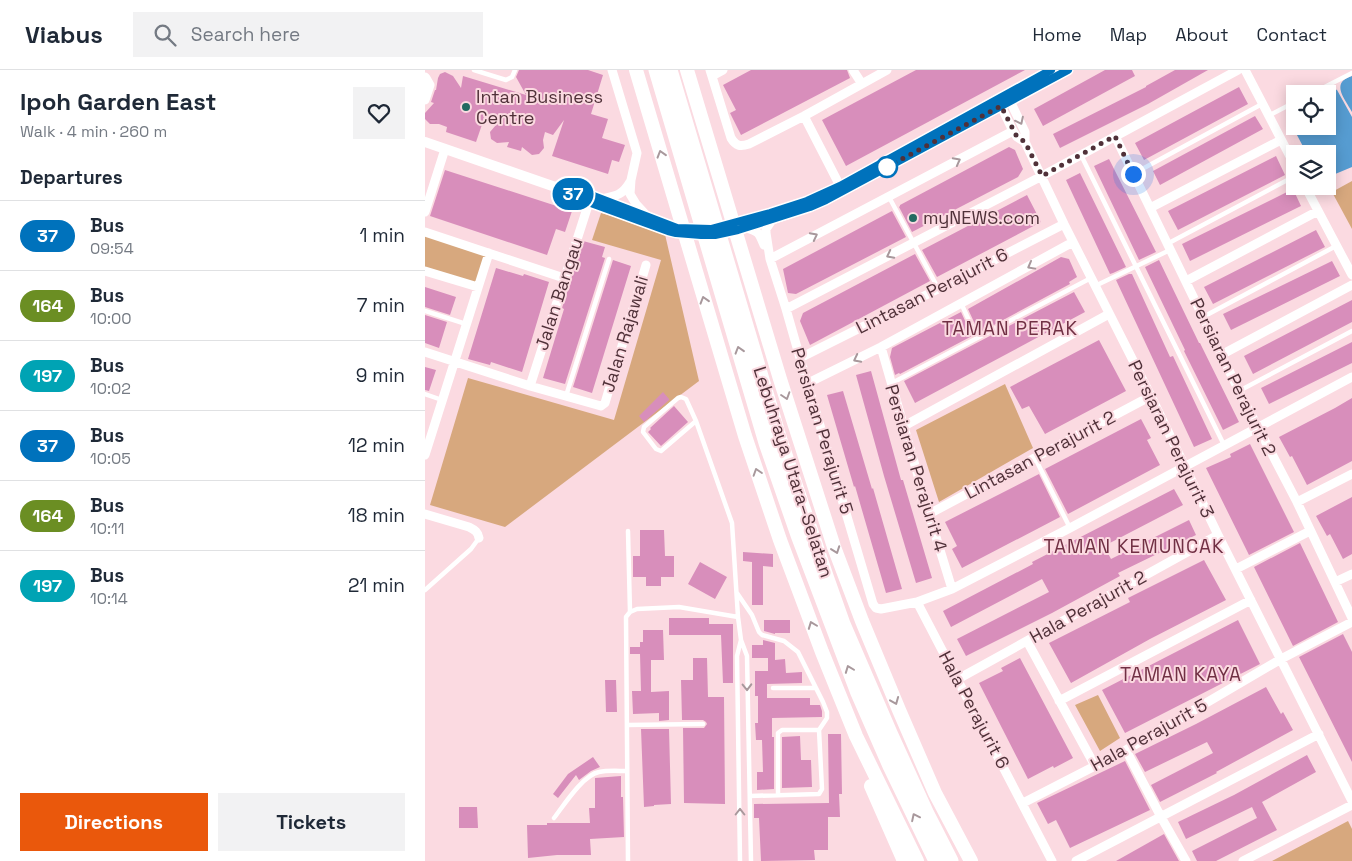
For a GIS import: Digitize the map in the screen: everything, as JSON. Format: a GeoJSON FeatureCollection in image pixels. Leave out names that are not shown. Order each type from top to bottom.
{"type":"FeatureCollection","features":[{"type":"Feature","properties":{"kind":"highway","name":"Lebuhraya Utara–Selatan"},"geometry":{"type":"LineString","coordinates":[[656,70],[700,194],[730,271],[780,440],[840,615],[927,814],[951,861]]}},
{"type":"Feature","properties":{"kind":"highway","name":"Lebuhraya Utara–Selatan"},"geometry":{"type":"LineString","coordinates":[[670,70],[700,194],[709,251],[766,443],[801,543],[862,702],[890,766],[936,861]]}},
{"type":"Feature","properties":{"kind":"main road"},"geometry":{"type":"LineString","coordinates":[[636,70],[743,427],[779,540],[856,736],[917,861]]}},
{"type":"Feature","properties":{"kind":"main road"},"geometry":{"type":"LineString","coordinates":[[687,70],[780,379],[834,547],[899,710],[935,793],[971,861]]}},
{"type":"Feature","properties":{"kind":"main road"},"geometry":{"type":"LineString","coordinates":[[856,736],[859,760],[904,861]]}},
{"type":"Feature","properties":{"kind":"street"},"geometry":{"type":"LineString","coordinates":[[612,70],[637,153],[630,194],[632,199],[648,217]]}},
{"type":"Feature","properties":{"kind":"street"},"geometry":{"type":"LineString","coordinates":[[723,70],[711,73],[731,138],[735,144],[742,146],[804,116],[887,70]]}},
{"type":"Feature","properties":{"kind":"street"},"geometry":{"type":"LineString","coordinates":[[853,70],[861,84]]}},
{"type":"Feature","properties":{"kind":"street"},"geometry":{"type":"LineString","coordinates":[[593,199],[676,233],[715,235],[746,228],[826,200],[1005,101],[1051,70]]}},
{"type":"Feature","properties":{"kind":"street"},"geometry":{"type":"LineString","coordinates":[[425,142],[677,228],[711,229],[807,201],[1068,70]]}},
{"type":"Feature","properties":{"kind":"street"},"geometry":{"type":"LineString","coordinates":[[787,309],[1042,176],[1238,70]]}},
{"type":"Feature","properties":{"kind":"street"},"geometry":{"type":"LineString","coordinates":[[1245,70],[1286,149]]}},
{"type":"Feature","properties":{"kind":"street"},"geometry":{"type":"LineString","coordinates":[[425,77],[430,85],[425,100]]}},
{"type":"Feature","properties":{"kind":"street"},"geometry":{"type":"LineString","coordinates":[[1005,101],[1025,132],[1025,142]]}},
{"type":"Feature","properties":{"kind":"street","name":"Persiaran Perajurit 3"},"geometry":{"type":"LineString","coordinates":[[1005,101],[1013,131],[1017,137],[1025,142],[1352,803]]}},
{"type":"Feature","properties":{"kind":"street"},"geometry":{"type":"LineString","coordinates":[[804,116],[840,186]]}},
{"type":"Feature","properties":{"kind":"street"},"geometry":{"type":"LineString","coordinates":[[770,259],[1013,131]]}},
{"type":"Feature","properties":{"kind":"street","name":"Persiaran Perajurit 2"},"geometry":{"type":"LineString","coordinates":[[1115,136],[1221,355],[1297,502],[1352,618]]}},
{"type":"Feature","properties":{"kind":"street"},"geometry":{"type":"LineString","coordinates":[[1150,208],[1281,140]]}},
{"type":"Feature","properties":{"kind":"street"},"geometry":{"type":"LineString","coordinates":[[425,212],[445,149]]}},
{"type":"Feature","properties":{"kind":"street"},"geometry":{"type":"LineString","coordinates":[[593,199],[620,194],[631,180]]}},
{"type":"Feature","properties":{"kind":"street"},"geometry":{"type":"LineString","coordinates":[[1310,195],[1352,275]]}},
{"type":"Feature","properties":{"kind":"street","name":"Jalan Bangau"},"geometry":{"type":"LineString","coordinates":[[530,386],[564,278],[593,199]]}},
{"type":"Feature","properties":{"kind":"street"},"geometry":{"type":"LineString","coordinates":[[1185,281],[1318,211]]}},
{"type":"Feature","properties":{"kind":"street","name":"Persiaran Perajurit 5"},"geometry":{"type":"LineString","coordinates":[[770,259],[766,233],[772,220]]}},
{"type":"Feature","properties":{"kind":"street","name":"Lintasan Perajurit 6"},"geometry":{"type":"LineString","coordinates":[[800,358],[1064,224]]}},
{"type":"Feature","properties":{"kind":"street","name":"Persiaran Perajurit 5"},"geometry":{"type":"LineString","coordinates":[[746,228],[757,231],[770,259],[787,309],[873,604],[876,608],[881,609],[917,602]]}},
{"type":"Feature","properties":{"kind":"street"},"geometry":{"type":"LineString","coordinates":[[425,232],[564,278]]}},
{"type":"Feature","properties":{"kind":"street","name":"Lintasan Perajurit 6"},"geometry":{"type":"LineString","coordinates":[[808,383],[881,347],[1073,242]]}},
{"type":"Feature","properties":{"kind":"street"},"geometry":{"type":"LineString","coordinates":[[425,455],[428,438],[455,361],[489,253]]}},
{"type":"Feature","properties":{"kind":"street","name":"Jalan Rajawali"},"geometry":{"type":"LineString","coordinates":[[566,396],[598,406],[605,403],[646,265]]}},
{"type":"Feature","properties":{"kind":"street"},"geometry":{"type":"LineString","coordinates":[[425,271],[478,287]]}},
{"type":"Feature","properties":{"kind":"street"},"geometry":{"type":"LineString","coordinates":[[1221,355],[1352,284]]}},
{"type":"Feature","properties":{"kind":"street"},"geometry":{"type":"LineString","coordinates":[[904,426],[1109,314]]}},
{"type":"Feature","properties":{"kind":"street","name":"Persiaran Perajurit 4"},"geometry":{"type":"LineString","coordinates":[[881,347],[929,514],[953,589]]}},
{"type":"Feature","properties":{"kind":"street"},"geometry":{"type":"LineString","coordinates":[[425,352],[566,396]]}},
{"type":"Feature","properties":{"kind":"street"},"geometry":{"type":"LineString","coordinates":[[917,602],[953,589],[1352,377]]}},
{"type":"Feature","properties":{"kind":"street","name":"Lintasan Perajurit 2"},"geometry":{"type":"LineString","coordinates":[[929,514],[1151,396]]}},
{"type":"Feature","properties":{"kind":"street"},"geometry":{"type":"LineString","coordinates":[[1297,502],[1352,474]]}},
{"type":"Feature","properties":{"kind":"street"},"geometry":{"type":"LineString","coordinates":[[425,514],[469,527],[475,530],[479,538]]}},
{"type":"Feature","properties":{"kind":"street"},"geometry":{"type":"LineString","coordinates":[[1236,569],[1310,531]]}},
{"type":"Feature","properties":{"kind":"street","name":"Hala Perajurit 2"},"geometry":{"type":"LineString","coordinates":[[958,679],[1218,535]]}},
{"type":"Feature","properties":{"kind":"street"},"geometry":{"type":"LineString","coordinates":[[1335,582],[1352,574]]}},
{"type":"Feature","properties":{"kind":"street"},"geometry":{"type":"LineString","coordinates":[[1343,598],[1352,594]]}},
{"type":"Feature","properties":{"kind":"street"},"geometry":{"type":"LineString","coordinates":[[1059,701],[1251,600]]}},
{"type":"Feature","properties":{"kind":"street","name":"Hala Perajurit 6"},"geometry":{"type":"LineString","coordinates":[[917,602],[1052,861]]}},
{"type":"Feature","properties":{"kind":"street","name":"Hala Perajurit 5"},"geometry":{"type":"LineString","coordinates":[[1023,803],[1126,750],[1281,659],[1352,622]]}},
{"type":"Feature","properties":{"kind":"street"},"geometry":{"type":"LineString","coordinates":[[1027,641],[1095,766]]}},
{"type":"Feature","properties":{"kind":"street"},"geometry":{"type":"LineString","coordinates":[[1076,861],[1319,734]]}},
{"type":"Feature","properties":{"kind":"street"},"geometry":{"type":"LineString","coordinates":[[1126,750],[1186,861]]}},
{"type":"Feature","properties":{"kind":"street"},"geometry":{"type":"LineString","coordinates":[[1243,861],[1352,803]]}},
{"type":"Feature","properties":{"kind":"lane"},"geometry":{"type":"LineString","coordinates":[[474,70],[506,80],[515,70]]}},
{"type":"Feature","properties":{"kind":"lane"},"geometry":{"type":"LineString","coordinates":[[1329,85],[1352,73]]}},
{"type":"Feature","properties":{"kind":"lane"},"geometry":{"type":"LineString","coordinates":[[1133,174],[1262,104]]}},
{"type":"Feature","properties":{"kind":"lane"},"geometry":{"type":"LineString","coordinates":[[1269,116],[1286,107]]}},
{"type":"Feature","properties":{"kind":"lane"},"geometry":{"type":"LineString","coordinates":[[1081,155],[1224,446]]}},
{"type":"Feature","properties":{"kind":"lane"},"geometry":{"type":"LineString","coordinates":[[891,384],[977,338],[1093,282],[1135,266],[1286,181]]}},
{"type":"Feature","properties":{"kind":"lane"},"geometry":{"type":"LineString","coordinates":[[889,197],[938,289]]}},
{"type":"Feature","properties":{"kind":"lane"},"geometry":{"type":"LineString","coordinates":[[1203,317],[1336,246]]}},
{"type":"Feature","properties":{"kind":"lane"},"geometry":{"type":"LineString","coordinates":[[566,396],[609,259]]}},
{"type":"Feature","properties":{"kind":"lane"},"geometry":{"type":"LineString","coordinates":[[961,304],[977,338]]}},
{"type":"Feature","properties":{"kind":"lane"},"geometry":{"type":"LineString","coordinates":[[425,311],[466,324]]}},
{"type":"Feature","properties":{"kind":"lane"},"geometry":{"type":"LineString","coordinates":[[1239,391],[1352,331]]}},
{"type":"Feature","properties":{"kind":"lane"},"geometry":{"type":"LineString","coordinates":[[425,394],[442,400]]}},
{"type":"Feature","properties":{"kind":"lane"},"geometry":{"type":"LineString","coordinates":[[696,421],[661,451],[656,449],[643,432],[644,427],[679,397],[686,399],[696,421],[732,522],[738,617],[741,640],[747,656],[751,861]]}},
{"type":"Feature","properties":{"kind":"lane"},"geometry":{"type":"LineString","coordinates":[[1035,458],[1070,528]]}},
{"type":"Feature","properties":{"kind":"lane"},"geometry":{"type":"LineString","coordinates":[[628,531],[630,612],[626,621],[629,861]]}},
{"type":"Feature","properties":{"kind":"lane"},"geometry":{"type":"LineString","coordinates":[[425,590],[471,549],[479,538]]}},
{"type":"Feature","properties":{"kind":"lane"},"geometry":{"type":"LineString","coordinates":[[736,592],[752,615],[762,635],[784,641],[798,652],[827,712],[826,720],[819,730],[821,792],[817,794],[750,796]]}},
{"type":"Feature","properties":{"kind":"lane"},"geometry":{"type":"LineString","coordinates":[[630,612],[637,609],[679,606],[738,617]]}},
{"type":"Feature","properties":{"kind":"lane"},"geometry":{"type":"LineString","coordinates":[[740,861],[737,656],[741,640]]}},
{"type":"Feature","properties":{"kind":"lane"},"geometry":{"type":"LineString","coordinates":[[773,688],[816,688]]}},
{"type":"Feature","properties":{"kind":"lane"},"geometry":{"type":"LineString","coordinates":[[627,725],[703,724]]}},
{"type":"Feature","properties":{"kind":"lane"},"geometry":{"type":"LineString","coordinates":[[778,795],[777,733],[782,730],[819,730]]}},
{"type":"Feature","properties":{"kind":"lane"},"geometry":{"type":"LineString","coordinates":[[554,818],[580,786],[591,776],[601,771],[627,770]]}},
{"type":"Feature","properties":{"kind":"shaded area"},"geometry":{"type":"Polygon","coordinates":[[[1352,181],[1352,229],[1334,195],[1336,195],[1336,190],[1352,181]]]}},
{"type":"Feature","properties":{"kind":"shaded area"},"geometry":{"type":"Polygon","coordinates":[[[601,213],[664,230],[699,381],[505,527],[430,505],[468,378],[614,420],[661,260],[592,240],[601,213]]]}},
{"type":"Feature","properties":{"kind":"shaded area"},"geometry":{"type":"Polygon","coordinates":[[[425,235],[486,254],[477,286],[425,270],[425,235]]]}},
{"type":"Feature","properties":{"kind":"shaded area"},"geometry":{"type":"Polygon","coordinates":[[[1005,384],[1033,448],[939,502],[916,430],[1005,384]]]}},
{"type":"Feature","properties":{"kind":"shaded area"},"geometry":{"type":"Polygon","coordinates":[[[1098,695],[1120,738],[1100,751],[1075,705],[1098,695]]]}},
{"type":"Feature","properties":{"kind":"shaded area"},"geometry":{"type":"Polygon","coordinates":[[[1348,821],[1352,829],[1352,861],[1272,861],[1348,821]]]}},
{"type":"Feature","properties":{"kind":"water"},"geometry":{"type":"Polygon","coordinates":[[[1352,76],[1352,112],[1340,89],[1343,81],[1352,76]]]}},
{"type":"Feature","properties":{"kind":"water"},"geometry":{"type":"Polygon","coordinates":[[[1337,90],[1352,117],[1352,167],[1336,174],[1336,145],[1302,145],[1297,135],[1336,135],[1337,90]]]}},
{"type":"Feature","properties":{"kind":"building"},"geometry":{"type":"Polygon","coordinates":[[[519,70],[588,70],[603,75],[591,114],[608,119],[602,138],[625,145],[619,162],[612,160],[608,174],[552,156],[564,120],[553,135],[545,132],[544,148],[539,154],[532,155],[522,147],[521,151],[507,147],[509,142],[497,143],[491,139],[490,132],[499,118],[487,114],[487,110],[476,142],[446,132],[447,127],[439,124],[430,124],[425,119],[425,113],[434,103],[431,102],[440,74],[445,72],[453,76],[461,88],[463,76],[526,95],[516,77],[519,70]]]}},
{"type":"Feature","properties":{"kind":"building"},"geometry":{"type":"Polygon","coordinates":[[[751,70],[847,70],[850,78],[741,135],[730,113],[736,110],[723,85],[751,70]]]}},
{"type":"Feature","properties":{"kind":"building"},"geometry":{"type":"Polygon","coordinates":[[[916,70],[1025,70],[846,166],[822,120],[916,70]]]}},
{"type":"Feature","properties":{"kind":"building"},"geometry":{"type":"Polygon","coordinates":[[[1105,70],[1132,70],[1135,76],[1043,126],[1034,109],[1105,70]]]}},
{"type":"Feature","properties":{"kind":"building"},"geometry":{"type":"Polygon","coordinates":[[[1175,70],[1208,70],[1148,104],[1060,148],[1053,134],[1146,87],[1175,70]]]}},
{"type":"Feature","properties":{"kind":"building"},"geometry":{"type":"Polygon","coordinates":[[[1239,87],[1248,104],[1144,160],[1135,143],[1239,87]]]}},
{"type":"Feature","properties":{"kind":"building"},"geometry":{"type":"Polygon","coordinates":[[[1255,116],[1263,129],[1160,185],[1153,171],[1255,116]]]}},
{"type":"Feature","properties":{"kind":"building"},"geometry":{"type":"Polygon","coordinates":[[[1009,147],[1015,150],[1023,169],[1018,177],[912,232],[899,207],[900,205],[1009,147]]]}},
{"type":"Feature","properties":{"kind":"building"},"geometry":{"type":"Polygon","coordinates":[[[1276,156],[1285,175],[1178,230],[1168,211],[1276,156]]]}},
{"type":"Feature","properties":{"kind":"building"},"geometry":{"type":"Polygon","coordinates":[[[1109,159],[1156,252],[1139,260],[1094,166],[1109,159]]]}},
{"type":"Feature","properties":{"kind":"building"},"geometry":{"type":"Polygon","coordinates":[[[445,170],[572,211],[565,232],[556,229],[547,255],[430,216],[445,170]]]}},
{"type":"Feature","properties":{"kind":"building"},"geometry":{"type":"Polygon","coordinates":[[[1080,173],[1126,267],[1110,274],[1066,180],[1080,173]]]}},
{"type":"Feature","properties":{"kind":"building"},"geometry":{"type":"Polygon","coordinates":[[[1286,192],[1286,195],[1296,195],[1301,206],[1190,261],[1182,244],[1286,192]]]}},
{"type":"Feature","properties":{"kind":"building"},"geometry":{"type":"Polygon","coordinates":[[[1027,195],[1041,222],[937,277],[922,250],[1027,195]]]}},
{"type":"Feature","properties":{"kind":"building"},"geometry":{"type":"Polygon","coordinates":[[[892,211],[906,237],[796,294],[788,293],[783,269],[892,211]]]}},
{"type":"Feature","properties":{"kind":"building"},"geometry":{"type":"Polygon","coordinates":[[[1316,230],[1325,247],[1213,304],[1204,287],[1316,230]]]}},
{"type":"Feature","properties":{"kind":"building"},"geometry":{"type":"Polygon","coordinates":[[[583,241],[605,247],[602,257],[605,258],[565,384],[543,378],[583,241]]]}},
{"type":"Feature","properties":{"kind":"building"},"geometry":{"type":"Polygon","coordinates":[[[915,254],[930,281],[810,345],[800,321],[803,313],[915,254]]]}},
{"type":"Feature","properties":{"kind":"building"},"geometry":{"type":"Polygon","coordinates":[[[1061,257],[1069,259],[1077,277],[1069,282],[1070,284],[979,333],[968,309],[1061,257]]]}},
{"type":"Feature","properties":{"kind":"building"},"geometry":{"type":"Polygon","coordinates":[[[613,260],[631,266],[592,393],[573,387],[613,260]]]}},
{"type":"Feature","properties":{"kind":"building"},"geometry":{"type":"Polygon","coordinates":[[[1159,260],[1239,422],[1223,430],[1145,267],[1159,260]]]}},
{"type":"Feature","properties":{"kind":"building"},"geometry":{"type":"Polygon","coordinates":[[[1332,261],[1340,276],[1231,330],[1223,314],[1332,261]]]}},
{"type":"Feature","properties":{"kind":"building"},"geometry":{"type":"Polygon","coordinates":[[[496,268],[549,282],[522,372],[491,362],[490,365],[468,359],[496,268]]]}},
{"type":"Feature","properties":{"kind":"building"},"geometry":{"type":"Polygon","coordinates":[[[1132,274],[1170,357],[1173,356],[1212,439],[1194,447],[1116,280],[1132,274]]]}},
{"type":"Feature","properties":{"kind":"building"},"geometry":{"type":"Polygon","coordinates":[[[425,287],[456,297],[450,315],[425,307],[425,287]]]}},
{"type":"Feature","properties":{"kind":"building"},"geometry":{"type":"Polygon","coordinates":[[[1074,292],[1085,312],[915,403],[904,381],[1074,292]]]}},
{"type":"Feature","properties":{"kind":"building"},"geometry":{"type":"Polygon","coordinates":[[[1352,300],[1352,322],[1253,374],[1244,356],[1352,300]]]}},
{"type":"Feature","properties":{"kind":"building"},"geometry":{"type":"Polygon","coordinates":[[[961,312],[972,336],[895,375],[890,357],[892,348],[961,312]]]}},
{"type":"Feature","properties":{"kind":"building"},"geometry":{"type":"Polygon","coordinates":[[[425,315],[447,322],[439,348],[425,343],[425,315]]]}},
{"type":"Feature","properties":{"kind":"building"},"geometry":{"type":"Polygon","coordinates":[[[1099,340],[1126,391],[1045,434],[1029,406],[1022,409],[1010,387],[1099,340]]]}},
{"type":"Feature","properties":{"kind":"building"},"geometry":{"type":"Polygon","coordinates":[[[1352,342],[1352,363],[1269,404],[1261,388],[1352,342]]]}},
{"type":"Feature","properties":{"kind":"building"},"geometry":{"type":"Polygon","coordinates":[[[425,367],[436,370],[429,391],[425,390],[425,367]]]}},
{"type":"Feature","properties":{"kind":"building"},"geometry":{"type":"Polygon","coordinates":[[[871,371],[901,480],[903,480],[932,578],[916,583],[856,375],[871,371]]]}},
{"type":"Feature","properties":{"kind":"building"},"geometry":{"type":"Polygon","coordinates":[[[843,391],[902,589],[886,593],[854,487],[827,395],[843,391]]]}},
{"type":"Feature","properties":{"kind":"building"},"geometry":{"type":"Polygon","coordinates":[[[663,392],[669,400],[644,422],[639,416],[663,392]]]}},
{"type":"Feature","properties":{"kind":"building"},"geometry":{"type":"Polygon","coordinates":[[[1352,398],[1352,461],[1307,485],[1292,456],[1290,457],[1279,437],[1352,398]]]}},
{"type":"Feature","properties":{"kind":"building"},"geometry":{"type":"Polygon","coordinates":[[[674,406],[688,422],[661,446],[648,432],[674,406]]]}},
{"type":"Feature","properties":{"kind":"building"},"geometry":{"type":"Polygon","coordinates":[[[1141,419],[1151,438],[1147,440],[1160,465],[1068,514],[1045,469],[1141,419]]]}},
{"type":"Feature","properties":{"kind":"building"},"geometry":{"type":"Polygon","coordinates":[[[1250,444],[1294,532],[1249,555],[1206,468],[1231,457],[1230,454],[1250,444]]]}},
{"type":"Feature","properties":{"kind":"building"},"geometry":{"type":"Polygon","coordinates":[[[1039,474],[1060,517],[962,568],[952,549],[957,546],[945,522],[1039,474]]]}},
{"type":"Feature","properties":{"kind":"building"},"geometry":{"type":"Polygon","coordinates":[[[1174,489],[1183,505],[1104,546],[1111,559],[1189,520],[1196,535],[1118,573],[1120,576],[966,656],[957,639],[1049,592],[1042,579],[951,627],[943,611],[1033,564],[1032,562],[1174,489]]]}},
{"type":"Feature","properties":{"kind":"building"},"geometry":{"type":"Polygon","coordinates":[[[1352,497],[1352,554],[1343,559],[1330,534],[1327,536],[1316,516],[1352,497]]]}},
{"type":"Feature","properties":{"kind":"building"},"geometry":{"type":"Polygon","coordinates":[[[640,530],[664,530],[665,556],[674,556],[674,577],[661,577],[661,586],[646,586],[646,577],[633,577],[633,556],[640,556],[640,530]]]}},
{"type":"Feature","properties":{"kind":"building"},"geometry":{"type":"Polygon","coordinates":[[[1300,543],[1338,622],[1293,646],[1254,567],[1300,543]]]}},
{"type":"Feature","properties":{"kind":"building"},"geometry":{"type":"Polygon","coordinates":[[[743,552],[773,554],[773,567],[763,566],[763,605],[752,605],[752,562],[743,561],[743,552]]]}},
{"type":"Feature","properties":{"kind":"building"},"geometry":{"type":"Polygon","coordinates":[[[1204,560],[1226,600],[1071,683],[1049,643],[1130,602],[1128,598],[1204,560]]]}},
{"type":"Feature","properties":{"kind":"building"},"geometry":{"type":"Polygon","coordinates":[[[700,562],[727,577],[715,599],[688,584],[700,562]]]}},
{"type":"Feature","properties":{"kind":"building"},"geometry":{"type":"Polygon","coordinates":[[[669,618],[709,618],[709,624],[733,624],[733,683],[723,683],[721,635],[669,635],[669,618]]]}},
{"type":"Feature","properties":{"kind":"building"},"geometry":{"type":"Polygon","coordinates":[[[764,620],[790,620],[790,633],[775,634],[764,631],[764,620]]]}},
{"type":"Feature","properties":{"kind":"building"},"geometry":{"type":"Polygon","coordinates":[[[1238,620],[1260,664],[1125,733],[1102,690],[1238,620]]]}},
{"type":"Feature","properties":{"kind":"building"},"geometry":{"type":"Polygon","coordinates":[[[643,630],[663,630],[664,660],[651,660],[651,692],[669,691],[669,720],[659,721],[659,713],[633,714],[632,691],[641,691],[640,654],[630,654],[630,647],[640,647],[640,642],[643,642],[643,630]]]}},
{"type":"Feature","properties":{"kind":"building"},"geometry":{"type":"Polygon","coordinates":[[[1343,634],[1352,652],[1352,762],[1299,657],[1343,634]]]}},
{"type":"Feature","properties":{"kind":"building"},"geometry":{"type":"Polygon","coordinates":[[[763,640],[775,643],[775,660],[785,659],[786,673],[802,672],[802,683],[767,684],[767,698],[810,698],[810,705],[820,705],[822,717],[772,718],[774,789],[757,790],[757,772],[763,772],[762,740],[756,740],[755,723],[758,723],[758,696],[755,696],[755,671],[768,671],[768,658],[752,658],[752,645],[763,645],[763,640]]]}},
{"type":"Feature","properties":{"kind":"building"},"geometry":{"type":"Polygon","coordinates":[[[693,658],[707,658],[708,697],[724,697],[725,804],[684,803],[683,728],[704,728],[707,724],[703,720],[682,720],[681,680],[693,680],[693,658]]]}},
{"type":"Feature","properties":{"kind":"building"},"geometry":{"type":"Polygon","coordinates":[[[1020,658],[1073,758],[1028,779],[979,683],[1003,671],[1001,668],[1020,658]]]}},
{"type":"Feature","properties":{"kind":"building"},"geometry":{"type":"Polygon","coordinates":[[[605,680],[616,680],[617,712],[606,712],[605,680]]]}},
{"type":"Feature","properties":{"kind":"building"},"geometry":{"type":"Polygon","coordinates":[[[1266,687],[1281,714],[1283,712],[1293,730],[1217,773],[1160,802],[1151,785],[1213,753],[1207,742],[1145,772],[1135,754],[1266,687]]]}},
{"type":"Feature","properties":{"kind":"building"},"geometry":{"type":"Polygon","coordinates":[[[641,729],[669,729],[671,804],[644,807],[641,729]]]}},
{"type":"Feature","properties":{"kind":"building"},"geometry":{"type":"Polygon","coordinates":[[[828,734],[841,734],[842,794],[839,794],[840,817],[828,817],[828,850],[814,850],[815,860],[761,861],[759,818],[754,818],[754,804],[829,803],[828,734]]]}},
{"type":"Feature","properties":{"kind":"building"},"geometry":{"type":"Polygon","coordinates":[[[800,736],[801,760],[811,760],[812,787],[782,788],[782,737],[800,736]]]}},
{"type":"Feature","properties":{"kind":"building"},"geometry":{"type":"Polygon","coordinates":[[[1307,755],[1316,772],[1262,802],[1277,830],[1216,861],[1197,861],[1192,851],[1257,818],[1252,807],[1186,839],[1178,822],[1234,795],[1307,755]]]}},
{"type":"Feature","properties":{"kind":"building"},"geometry":{"type":"Polygon","coordinates":[[[593,757],[600,767],[579,780],[576,775],[558,798],[553,794],[568,774],[593,757]]]}},
{"type":"Feature","properties":{"kind":"building"},"geometry":{"type":"Polygon","coordinates":[[[1125,761],[1150,810],[1070,848],[1056,820],[1048,824],[1037,803],[1125,761]]]}},
{"type":"Feature","properties":{"kind":"building"},"geometry":{"type":"Polygon","coordinates":[[[621,776],[624,837],[590,839],[591,855],[557,855],[528,858],[527,825],[590,823],[589,808],[595,808],[595,778],[621,776]]]}},
{"type":"Feature","properties":{"kind":"building"},"geometry":{"type":"Polygon","coordinates":[[[459,807],[477,807],[478,828],[459,828],[459,807]]]}},
{"type":"Feature","properties":{"kind":"building"},"geometry":{"type":"Polygon","coordinates":[[[1164,834],[1179,861],[1116,861],[1164,834]]]}},
{"type":"Feature","properties":{"kind":"bus line","name":"37"},"geometry":{"type":"LineString","coordinates":[[1051,70],[840,186],[807,201],[744,221],[711,229],[677,228],[591,195],[564,190],[588,202],[676,233],[715,235],[738,230],[826,200],[1068,70]]}},
{"type":"Feature","properties":{"kind":"place","name":"Intan Business Centre"},"geometry":{"type":"Point","coordinates":[466,107]}},
{"type":"Feature","properties":{"kind":"place","name":"myNEWS.com"},"geometry":{"type":"Point","coordinates":[913,218]}},
{"type":"Feature","properties":{"kind":"district","name":"TAMAN PERAK"},"geometry":{"type":"Point","coordinates":[1010,328]}},
{"type":"Feature","properties":{"kind":"district","name":"TAMAN KEMUNCAK"},"geometry":{"type":"Point","coordinates":[1134,546]}},
{"type":"Feature","properties":{"kind":"district","name":"TAMAN KAYA"},"geometry":{"type":"Point","coordinates":[1181,674]}},
{"type":"Feature","properties":{"kind":"route"},"geometry":{"type":"LineString","coordinates":[[887,167],[1001,106],[1017,137],[1025,142],[1042,176],[1115,136],[1133,174]]}}]}
